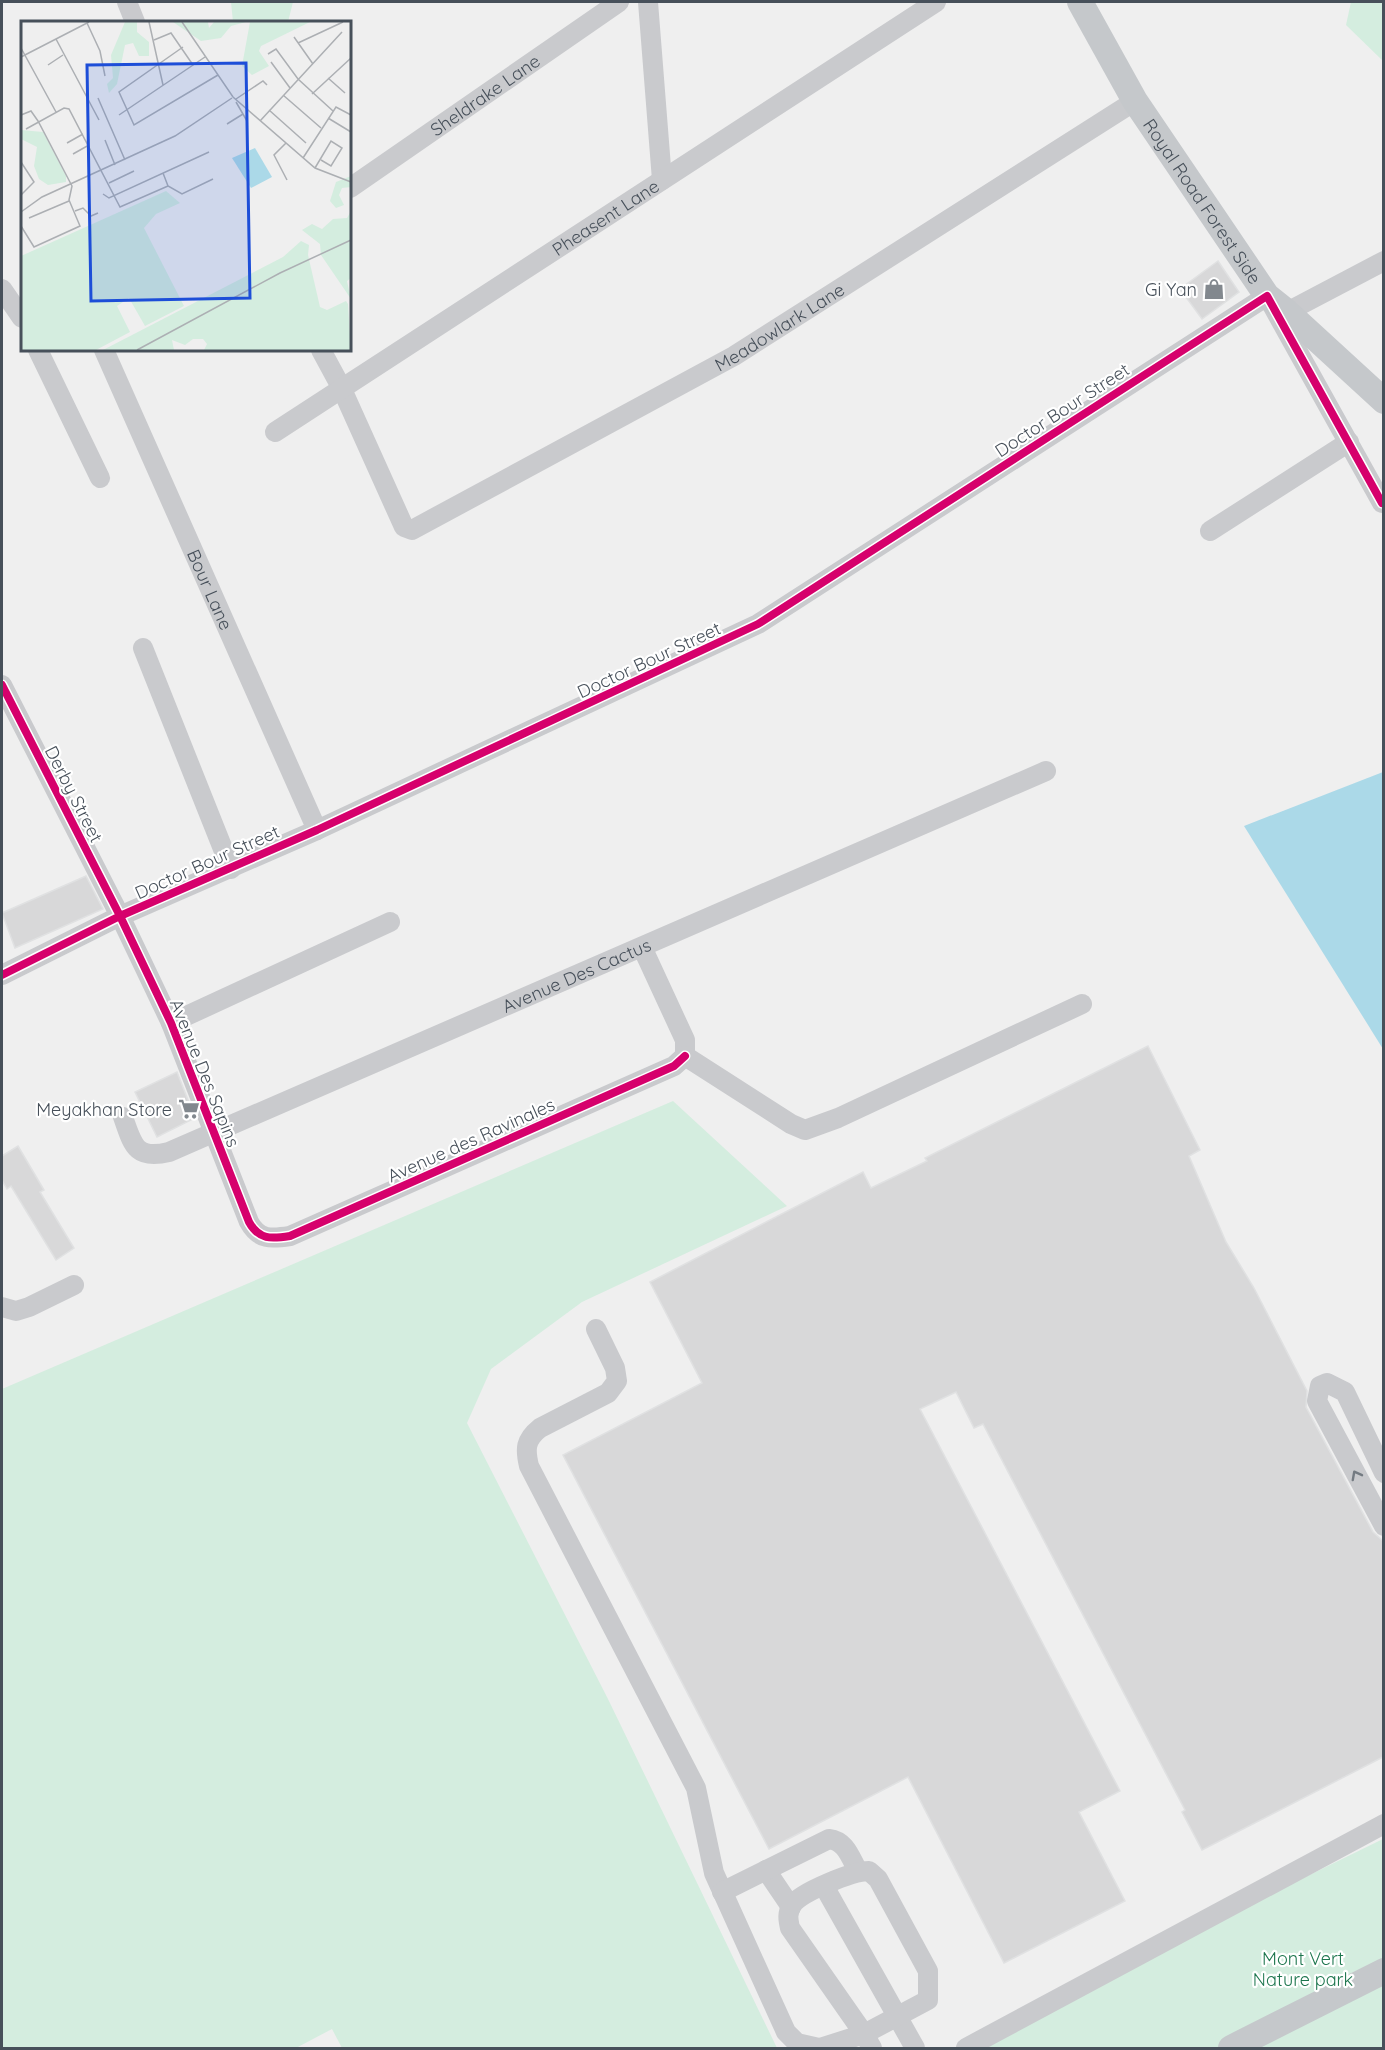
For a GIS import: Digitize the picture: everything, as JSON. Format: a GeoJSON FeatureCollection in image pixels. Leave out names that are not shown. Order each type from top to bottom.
{"type":"FeatureCollection","features":[{"type":"Feature","properties":{"kind":"main road","name":"Royal Road Forest Side"},"geometry":{"type":"LineString","coordinates":[[1080,2],[1135,101],[1267,296],[1383,401]]}},
{"type":"Feature","properties":{"kind":"main road"},"geometry":{"type":"LineString","coordinates":[[1231,2049],[1383,1971]]}},
{"type":"Feature","properties":{"kind":"street"},"geometry":{"type":"LineString","coordinates":[[127,2],[135,21]]}},
{"type":"Feature","properties":{"kind":"street","name":"Sheldrake Lane"},"geometry":{"type":"LineString","coordinates":[[351,187],[619,2]]}},
{"type":"Feature","properties":{"kind":"street"},"geometry":{"type":"LineString","coordinates":[[648,2],[662,180]]}},
{"type":"Feature","properties":{"kind":"street","name":"Pheasent Lane"},"geometry":{"type":"LineString","coordinates":[[275,432],[927,4]]}},
{"type":"Feature","properties":{"kind":"street","name":"Meadowlark Lane"},"geometry":{"type":"LineString","coordinates":[[341,387],[404,527],[412,530],[734,356],[1135,101]]}},
{"type":"Feature","properties":{"kind":"street"},"geometry":{"type":"LineString","coordinates":[[1287,312],[1383,261]]}},
{"type":"Feature","properties":{"kind":"street"},"geometry":{"type":"LineString","coordinates":[[2,289],[21,317]]}},
{"type":"Feature","properties":{"kind":"street"},"geometry":{"type":"LineString","coordinates":[[1267,296],[1382,504]]}},
{"type":"Feature","properties":{"kind":"street","name":"Doctor Bour Street"},"geometry":{"type":"LineString","coordinates":[[2,975],[120,916],[317,830],[758,624],[1267,296]]}},
{"type":"Feature","properties":{"kind":"street"},"geometry":{"type":"LineString","coordinates":[[38,351],[100,478]]}},
{"type":"Feature","properties":{"kind":"street","name":"Bour Lane"},"geometry":{"type":"LineString","coordinates":[[104,351],[317,830]]}},
{"type":"Feature","properties":{"kind":"street"},"geometry":{"type":"LineString","coordinates":[[322,351],[341,387]]}},
{"type":"Feature","properties":{"kind":"street"},"geometry":{"type":"LineString","coordinates":[[1210,531],[1349,442]]}},
{"type":"Feature","properties":{"kind":"street"},"geometry":{"type":"LineString","coordinates":[[143,648],[231,869]]}},
{"type":"Feature","properties":{"kind":"street","name":"Derby Street"},"geometry":{"type":"LineString","coordinates":[[3,692],[120,916]]}},
{"type":"Feature","properties":{"kind":"street","name":"Avenue Des Cactus"},"geometry":{"type":"LineString","coordinates":[[123,1117],[133,1144],[146,1155],[169,1152],[1046,771]]}},
{"type":"Feature","properties":{"kind":"street","name":"Avenue Des Sapins"},"geometry":{"type":"LineString","coordinates":[[120,916],[171,1023],[249,1222],[254,1231],[264,1238]]}},
{"type":"Feature","properties":{"kind":"street"},"geometry":{"type":"LineString","coordinates":[[171,1023],[390,922]]}},
{"type":"Feature","properties":{"kind":"street"},"geometry":{"type":"LineString","coordinates":[[642,947],[685,1040],[685,1056],[791,1124],[805,1130],[838,1118],[1082,1004]]}},
{"type":"Feature","properties":{"kind":"street","name":"Avenue des Ravinales"},"geometry":{"type":"LineString","coordinates":[[264,1238],[290,1236],[674,1066],[685,1056]]}},
{"type":"Feature","properties":{"kind":"street"},"geometry":{"type":"LineString","coordinates":[[2,1307],[16,1311],[74,1285]]}},
{"type":"Feature","properties":{"kind":"street"},"geometry":{"type":"LineString","coordinates":[[596,1329],[615,1368],[617,1381],[608,1393],[540,1428],[530,1436],[525,1448],[529,1466],[696,1788],[714,1873],[786,2032],[797,2043],[819,2049],[868,2041],[896,2018],[928,2000],[928,1971],[878,1879],[869,1871],[858,1871],[798,1898],[791,1907],[788,1917],[790,1928],[868,2041]]}},
{"type":"Feature","properties":{"kind":"street"},"geometry":{"type":"LineString","coordinates":[[1383,1473],[1345,1392],[1327,1383],[1320,1386],[1317,1401],[1383,1527]]}},
{"type":"Feature","properties":{"kind":"street"},"geometry":{"type":"LineString","coordinates":[[966,2049],[1383,1824]]}},
{"type":"Feature","properties":{"kind":"street"},"geometry":{"type":"LineString","coordinates":[[722,1892],[829,1839],[838,1840],[843,1844],[858,1871]]}},
{"type":"Feature","properties":{"kind":"street"},"geometry":{"type":"LineString","coordinates":[[766,1870],[781,1896],[791,1907]]}},
{"type":"Feature","properties":{"kind":"street"},"geometry":{"type":"LineString","coordinates":[[824,1886],[915,2049]]}},
{"type":"Feature","properties":{"kind":"green space"},"geometry":{"type":"Polygon","coordinates":[[[231,2],[293,2],[288,21],[233,21],[231,2]]]}},
{"type":"Feature","properties":{"kind":"green space"},"geometry":{"type":"Polygon","coordinates":[[[1351,2],[1383,2],[1383,61],[1346,25],[1351,2]]]}},
{"type":"Feature","properties":{"kind":"green space"},"geometry":{"type":"Polygon","coordinates":[[[673,1101],[787,1206],[582,1302],[491,1369],[467,1423],[608,1699],[777,2048],[342,2048],[332,2029],[296,2048],[2,2048],[2,1389],[673,1101]]]}},
{"type":"Feature","properties":{"kind":"green space","name":"Mont Vert Nature park"},"geometry":{"type":"Polygon","coordinates":[[[1383,1839],[1383,2048],[956,2048],[1383,1839]]]}},
{"type":"Feature","properties":{"kind":"water"},"geometry":{"type":"Polygon","coordinates":[[[1383,772],[1383,1049],[1244,826],[1383,772]]]}},
{"type":"Feature","properties":{"kind":"building"},"geometry":{"type":"Polygon","coordinates":[[[1218,261],[1239,292],[1202,319],[1180,289],[1218,261]]]}},
{"type":"Feature","properties":{"kind":"building"},"geometry":{"type":"Polygon","coordinates":[[[86,876],[103,909],[15,948],[2,913],[86,876]]]}},
{"type":"Feature","properties":{"kind":"building"},"geometry":{"type":"Polygon","coordinates":[[[1148,1046],[1200,1150],[1189,1156],[1226,1242],[1254,1288],[1307,1391],[1306,1407],[1373,1532],[1383,1541],[1383,1757],[1202,1850],[1182,1812],[1185,1810],[983,1424],[974,1428],[956,1392],[920,1409],[1120,1791],[1079,1812],[1125,1901],[1004,1963],[908,1777],[769,1849],[563,1455],[702,1383],[650,1282],[863,1172],[871,1188],[927,1161],[925,1158],[1148,1046]]]}},
{"type":"Feature","properties":{"kind":"building"},"geometry":{"type":"Polygon","coordinates":[[[177,1072],[195,1118],[157,1137],[135,1092],[177,1072]]]}},
{"type":"Feature","properties":{"kind":"building"},"geometry":{"type":"Polygon","coordinates":[[[18,1146],[44,1190],[40,1192],[74,1248],[56,1260],[11,1186],[7,1189],[2,1180],[2,1156],[18,1146]]]}},
{"type":"Feature","properties":{"kind":"cycle path"},"geometry":{"type":"LineString","coordinates":[[2,975],[120,916],[317,830],[758,624],[1267,296],[1382,503]]}},
{"type":"Feature","properties":{"kind":"cycle path"},"geometry":{"type":"LineString","coordinates":[[2,685],[120,916],[171,1023],[249,1222],[261,1235],[271,1238],[290,1236],[674,1066],[685,1056]]}},
{"type":"Feature","properties":{"kind":"place","name":"Gi Yan"},"geometry":{"type":"Point","coordinates":[1214,289]}},
{"type":"Feature","properties":{"kind":"place","name":"Meyakhan Store"},"geometry":{"type":"Point","coordinates":[189,1109]}}]}
